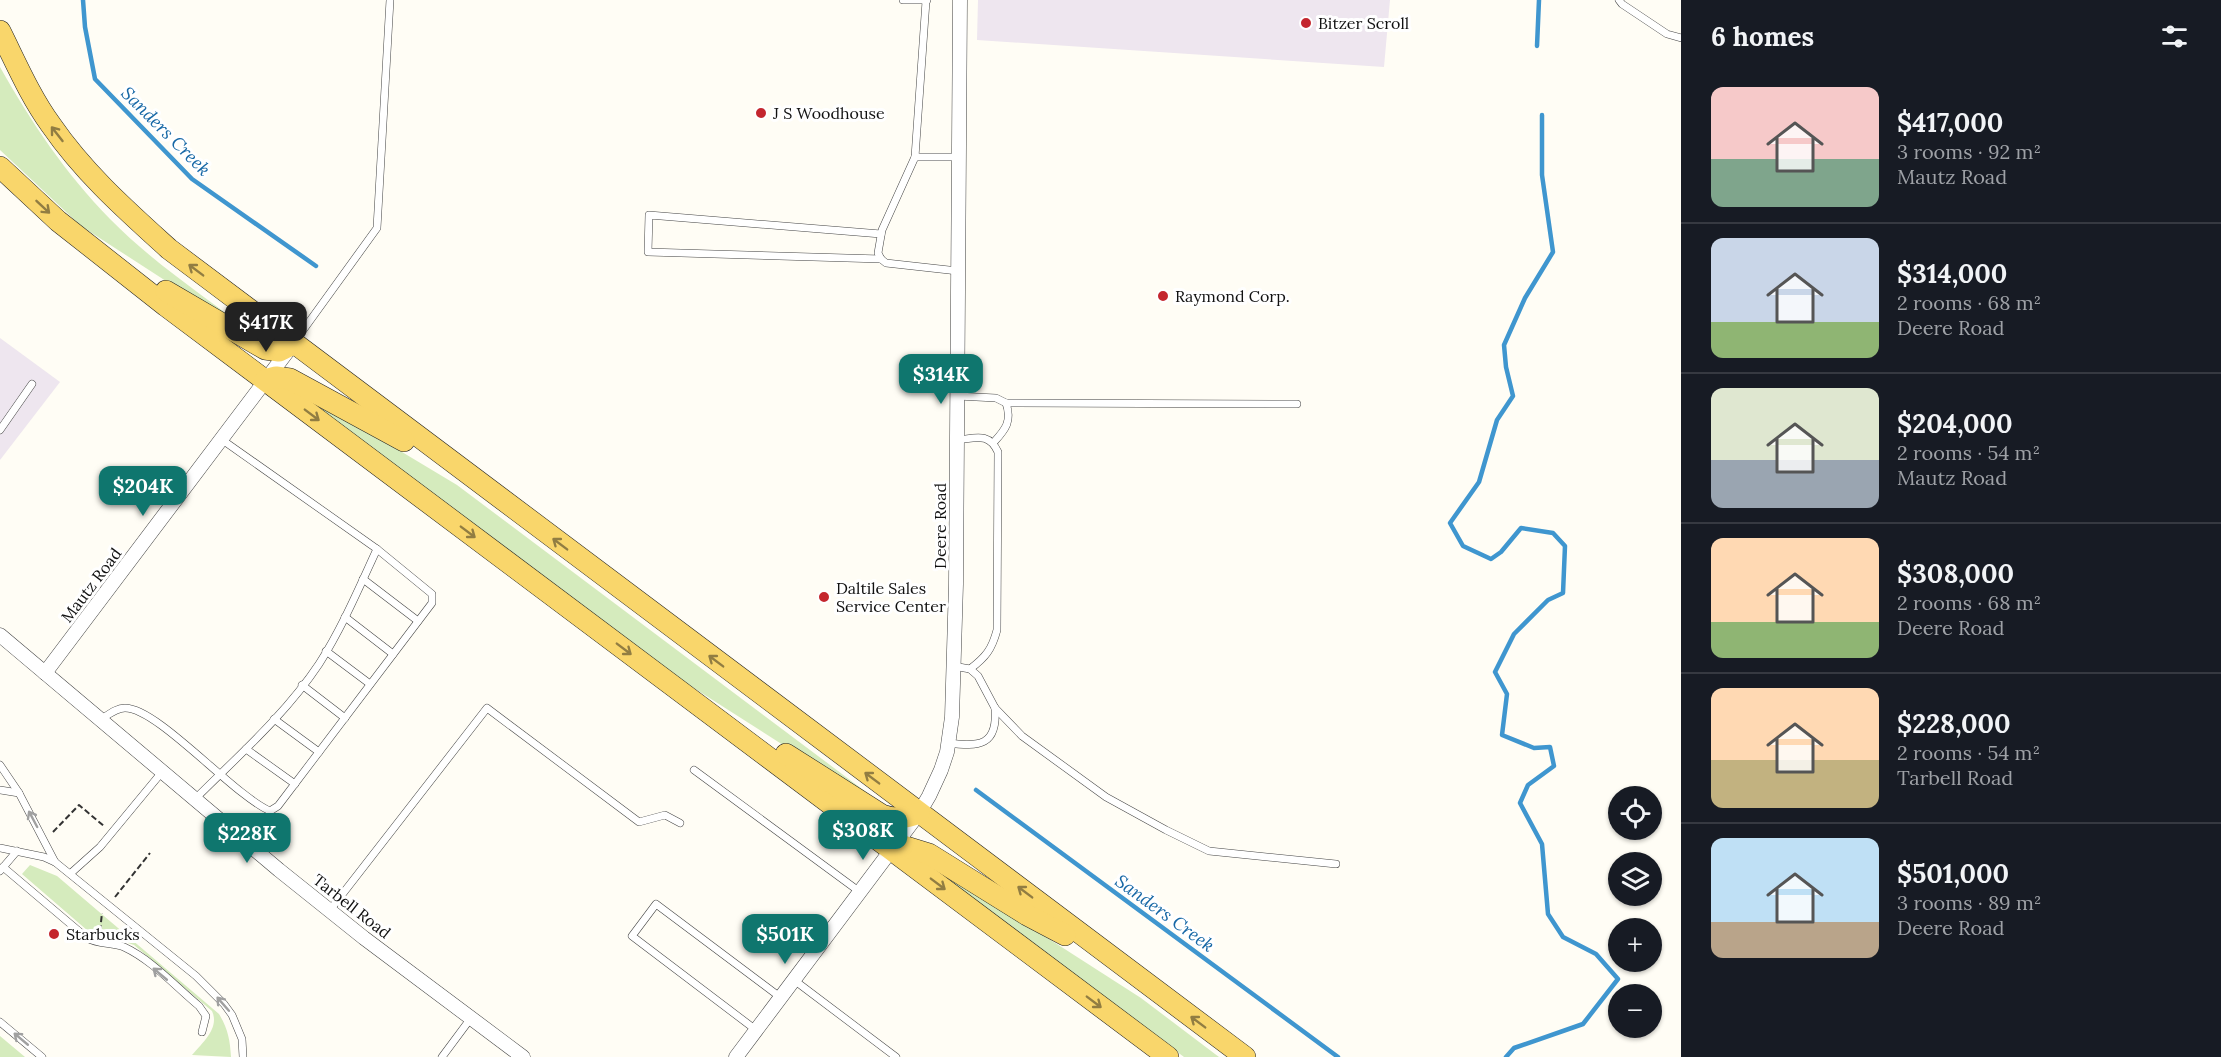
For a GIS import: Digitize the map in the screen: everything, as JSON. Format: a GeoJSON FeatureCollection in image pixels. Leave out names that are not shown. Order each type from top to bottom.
{"type":"FeatureCollection","features":[{"type":"Feature","properties":{"kind":"main road"},"geometry":{"type":"LineString","coordinates":[[0,32],[34,99],[51,126],[92,177],[169,249],[1245,1057]]}},
{"type":"Feature","properties":{"kind":"main road"},"geometry":{"type":"LineString","coordinates":[[0,167],[58,222],[166,306],[1168,1057]]}},
{"type":"Feature","properties":{"kind":"main road"},"geometry":{"type":"LineString","coordinates":[[88,245],[265,349],[279,351],[293,344]]}},
{"type":"Feature","properties":{"kind":"main road"},"geometry":{"type":"LineString","coordinates":[[265,380],[276,377],[290,379],[471,477]]}},
{"type":"Feature","properties":{"kind":"main road"},"geometry":{"type":"LineString","coordinates":[[702,707],[795,760],[882,815],[901,819],[919,813]]}},
{"type":"Feature","properties":{"kind":"main road"},"geometry":{"type":"LineString","coordinates":[[892,849],[903,846],[929,854],[1027,915],[1117,962]]}},
{"type":"Feature","properties":{"kind":"street","name":"Deere Road"},"geometry":{"type":"LineString","coordinates":[[736,1057],[919,813],[941,770],[948,743],[952,717],[957,440],[960,0]]}},
{"type":"Feature","properties":{"kind":"street","name":"Mautz Road"},"geometry":{"type":"LineString","coordinates":[[45,673],[293,344]]}},
{"type":"Feature","properties":{"kind":"street","name":"Tarbell Road"},"geometry":{"type":"LineString","coordinates":[[0,635],[330,910],[524,1057]]}},
{"type":"Feature","properties":{"kind":"lane"},"geometry":{"type":"LineString","coordinates":[[293,344],[377,228],[390,0]]}},
{"type":"Feature","properties":{"kind":"lane"},"geometry":{"type":"LineString","coordinates":[[903,0],[927,1],[915,158],[881,234],[878,253],[886,263],[958,271]]}},
{"type":"Feature","properties":{"kind":"lane"},"geometry":{"type":"LineString","coordinates":[[1618,0],[1666,34],[1681,38]]}},
{"type":"Feature","properties":{"kind":"lane"},"geometry":{"type":"LineString","coordinates":[[915,158],[959,157]]}},
{"type":"Feature","properties":{"kind":"lane"},"geometry":{"type":"LineString","coordinates":[[881,234],[649,215],[648,252],[881,259]]}},
{"type":"Feature","properties":{"kind":"lane"},"geometry":{"type":"LineString","coordinates":[[0,430],[32,384]]}},
{"type":"Feature","properties":{"kind":"lane"},"geometry":{"type":"LineString","coordinates":[[957,396],[996,398],[1006,403],[1297,404]]}},
{"type":"Feature","properties":{"kind":"lane"},"geometry":{"type":"LineString","coordinates":[[994,442],[1004,431],[1010,415],[1006,403]]}},
{"type":"Feature","properties":{"kind":"lane"},"geometry":{"type":"LineString","coordinates":[[957,440],[983,437],[994,442],[998,452],[997,630],[993,646],[981,661],[970,669]]}},
{"type":"Feature","properties":{"kind":"lane"},"geometry":{"type":"LineString","coordinates":[[100,720],[115,710],[125,708],[141,711],[182,742],[219,775],[261,807],[270,811],[278,806],[432,603],[432,594],[376,549],[221,439]]}},
{"type":"Feature","properties":{"kind":"lane"},"geometry":{"type":"LineString","coordinates":[[195,799],[246,749],[302,685],[326,651],[345,617],[376,549]]}},
{"type":"Feature","properties":{"kind":"lane"},"geometry":{"type":"LineString","coordinates":[[363,579],[418,621]]}},
{"type":"Feature","properties":{"kind":"lane"},"geometry":{"type":"LineString","coordinates":[[345,617],[393,654]]}},
{"type":"Feature","properties":{"kind":"lane"},"geometry":{"type":"LineString","coordinates":[[326,651],[370,684]]}},
{"type":"Feature","properties":{"kind":"lane"},"geometry":{"type":"LineString","coordinates":[[953,666],[970,669],[978,676],[995,708],[1022,736],[1106,797],[1209,851],[1336,864]]}},
{"type":"Feature","properties":{"kind":"lane"},"geometry":{"type":"LineString","coordinates":[[302,685],[345,718]]}},
{"type":"Feature","properties":{"kind":"lane"},"geometry":{"type":"LineString","coordinates":[[330,910],[487,708],[639,822],[665,815],[680,823]]}},
{"type":"Feature","properties":{"kind":"lane"},"geometry":{"type":"LineString","coordinates":[[948,743],[972,746],[985,741],[992,734],[996,724],[995,708]]}},
{"type":"Feature","properties":{"kind":"lane"},"geometry":{"type":"LineString","coordinates":[[274,719],[319,752]]}},
{"type":"Feature","properties":{"kind":"lane"},"geometry":{"type":"LineString","coordinates":[[246,749],[295,784]]}},
{"type":"Feature","properties":{"kind":"lane"},"geometry":{"type":"LineString","coordinates":[[0,765],[19,793],[55,862]]}},
{"type":"Feature","properties":{"kind":"lane"},"geometry":{"type":"LineString","coordinates":[[694,770],[860,892]]}},
{"type":"Feature","properties":{"kind":"lane"},"geometry":{"type":"LineString","coordinates":[[71,873],[100,847],[162,772]]}},
{"type":"Feature","properties":{"kind":"lane"},"geometry":{"type":"LineString","coordinates":[[0,790],[19,793]]}},
{"type":"Feature","properties":{"kind":"lane"},"geometry":{"type":"LineString","coordinates":[[0,848],[44,857],[55,862],[196,976],[232,1015],[242,1039],[243,1057]]}},
{"type":"Feature","properties":{"kind":"lane"},"geometry":{"type":"LineString","coordinates":[[16,851],[1,869],[87,938],[96,943],[121,946],[140,957],[199,1006],[206,1016],[202,1032]]}},
{"type":"Feature","properties":{"kind":"lane"},"geometry":{"type":"LineString","coordinates":[[756,1030],[632,936],[656,904],[780,997]]}},
{"type":"Feature","properties":{"kind":"lane"},"geometry":{"type":"LineString","coordinates":[[794,980],[897,1057]]}},
{"type":"Feature","properties":{"kind":"lane"},"geometry":{"type":"LineString","coordinates":[[441,1057],[471,1017]]}},
{"type":"Feature","properties":{"kind":"lane"},"geometry":{"type":"LineString","coordinates":[[0,1022],[42,1057]]}},
{"type":"Feature","properties":{"kind":"path"},"geometry":{"type":"LineString","coordinates":[[44,842],[79,805],[112,833]]}},
{"type":"Feature","properties":{"kind":"path"},"geometry":{"type":"LineString","coordinates":[[96,943],[100,932],[100,915],[150,853]]}},
{"type":"Feature","properties":{"kind":"shaded area"},"geometry":{"type":"Polygon","coordinates":[[[978,0],[1390,0],[1384,67],[977,40],[978,0]]]}},
{"type":"Feature","properties":{"kind":"shaded area"},"geometry":{"type":"Polygon","coordinates":[[[0,338],[60,382],[0,460],[0,338]]]}},
{"type":"Feature","properties":{"kind":"green space"},"geometry":{"type":"Polygon","coordinates":[[[0,67],[50,146],[94,202],[162,265],[256,336],[254,338],[81,226],[0,150],[0,67]]]}},
{"type":"Feature","properties":{"kind":"green space"},"geometry":{"type":"Polygon","coordinates":[[[302,392],[457,485],[882,804],[880,807],[675,676],[300,394],[302,392]]]}},
{"type":"Feature","properties":{"kind":"green space"},"geometry":{"type":"Polygon","coordinates":[[[931,863],[1141,998],[1219,1057],[1184,1057],[928,866],[931,863]]]}},
{"type":"Feature","properties":{"kind":"green space"},"geometry":{"type":"Polygon","coordinates":[[[30,865],[57,876],[219,1014],[228,1035],[231,1057],[192,1055],[212,1029],[214,1017],[212,1011],[134,945],[95,937],[22,874],[30,865]]]}},
{"type":"Feature","properties":{"kind":"green space"},"geometry":{"type":"Polygon","coordinates":[[[0,1036],[25,1057],[0,1057],[0,1036]]]}},
{"type":"Feature","properties":{"kind":"waterway","name":"Sanders Creek"},"geometry":{"type":"LineString","coordinates":[[83,0],[85,27],[95,79],[192,179],[316,266]]}},
{"type":"Feature","properties":{"kind":"waterway"},"geometry":{"type":"LineString","coordinates":[[1537,46],[1539,0]]}},
{"type":"Feature","properties":{"kind":"waterway"},"geometry":{"type":"LineString","coordinates":[[1506,1057],[1514,1048],[1583,1024],[1618,979],[1596,954],[1563,937],[1548,914],[1542,844],[1520,803],[1528,785],[1554,766],[1550,747],[1534,748],[1502,735],[1507,694],[1495,672],[1514,634],[1548,600],[1563,593],[1565,546],[1553,533],[1521,528],[1501,552],[1491,559],[1463,546],[1450,523],[1479,482],[1497,420],[1513,396],[1506,367],[1504,345],[1525,298],[1553,252],[1542,175],[1542,115]]}},
{"type":"Feature","properties":{"kind":"waterway","name":"Sanders Creek"},"geometry":{"type":"LineString","coordinates":[[976,790],[1338,1057]]}},
{"type":"Feature","properties":{"kind":"place","name":"Bitzer Scroll"},"geometry":{"type":"Point","coordinates":[1306,23]}},
{"type":"Feature","properties":{"kind":"place","name":"J S Woodhouse"},"geometry":{"type":"Point","coordinates":[761,113]}},
{"type":"Feature","properties":{"kind":"place","name":"Raymond Corp."},"geometry":{"type":"Point","coordinates":[1163,296]}},
{"type":"Feature","properties":{"kind":"place","name":"Daltile Sales Service Center"},"geometry":{"type":"Point","coordinates":[824,597]}},
{"type":"Feature","properties":{"kind":"place","name":"Starbucks"},"geometry":{"type":"Point","coordinates":[54,934]}}]}
